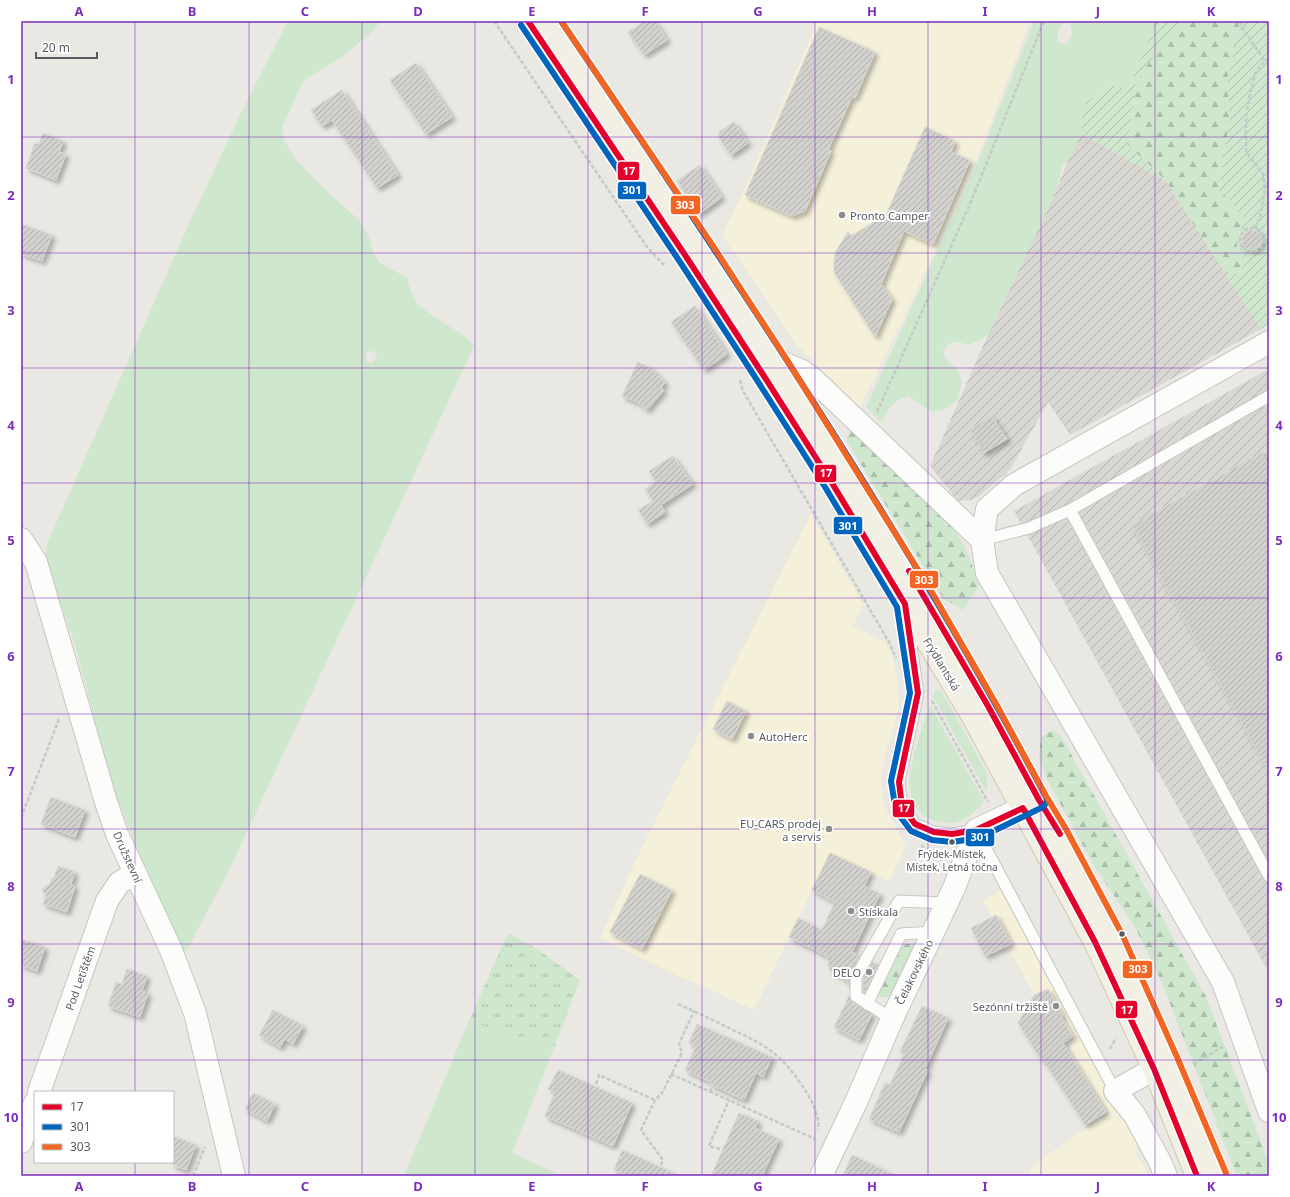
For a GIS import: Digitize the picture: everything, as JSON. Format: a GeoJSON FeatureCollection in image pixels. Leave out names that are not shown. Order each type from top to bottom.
{"type":"FeatureCollection","features":[{"type":"Feature","properties":{"kind":"main road","name":"Frýdlantská"},"geometry":{"type":"LineString","coordinates":[[528,21],[758,366],[832,483],[972,715],[1031,804],[1059,832],[1114,938],[1170,1060],[1219,1176]]}},
{"type":"Feature","properties":{"kind":"main road","name":"Frýdlantská"},"geometry":{"type":"LineString","coordinates":[[551,21],[704,247],[778,361],[923,593],[988,706],[1031,804],[1154,1069],[1197,1176]]}},
{"type":"Feature","properties":{"kind":"street"},"geometry":{"type":"LineString","coordinates":[[1269,342],[1014,485],[988,509],[982,540],[988,573],[1223,982],[1269,1111]]}},
{"type":"Feature","properties":{"kind":"street"},"geometry":{"type":"LineString","coordinates":[[778,361],[802,371],[815,381],[982,540]]}},
{"type":"Feature","properties":{"kind":"street","name":"Družstevní"},"geometry":{"type":"LineString","coordinates":[[21,539],[36,562],[106,802],[117,834],[171,950],[195,1013],[234,1176]]}},
{"type":"Feature","properties":{"kind":"street"},"geometry":{"type":"LineString","coordinates":[[976,830],[1031,804]]}},
{"type":"Feature","properties":{"kind":"street","name":"Čelakovského"},"geometry":{"type":"LineString","coordinates":[[821,1176],[856,1102],[892,1019],[934,932],[976,830]]}},
{"type":"Feature","properties":{"kind":"street","name":"Pod Letištěm"},"geometry":{"type":"LineString","coordinates":[[39,1091],[107,901],[119,883],[135,873]]}},
{"type":"Feature","properties":{"kind":"street"},"geometry":{"type":"LineString","coordinates":[[1154,1069],[1115,1091],[1134,1114],[1166,1176]]}},
{"type":"Feature","properties":{"kind":"street"},"geometry":{"type":"LineString","coordinates":[[21,1142],[34,1106]]}},
{"type":"Feature","properties":{"kind":"lane"},"geometry":{"type":"LineString","coordinates":[[982,540],[1029,528],[1070,510],[1269,396]]}},
{"type":"Feature","properties":{"kind":"lane"},"geometry":{"type":"LineString","coordinates":[[1070,510],[1269,876]]}},
{"type":"Feature","properties":{"kind":"lane"},"geometry":{"type":"LineString","coordinates":[[905,604],[918,693],[899,782],[902,806],[915,824],[934,832],[952,834],[976,830],[1115,1091]]}},
{"type":"Feature","properties":{"kind":"lane"},"geometry":{"type":"LineString","coordinates":[[892,1019],[856,996],[856,977],[899,901],[950,896]]}},
{"type":"Feature","properties":{"kind":"lane"},"geometry":{"type":"LineString","coordinates":[[867,1004],[901,934],[934,932]]}},
{"type":"Feature","properties":{"kind":"path"},"geometry":{"type":"LineString","coordinates":[[494,21],[647,247],[668,269]]}},
{"type":"Feature","properties":{"kind":"path"},"geometry":{"type":"LineString","coordinates":[[868,431],[970,204],[1044,21]]}},
{"type":"Feature","properties":{"kind":"path"},"geometry":{"type":"LineString","coordinates":[[1240,21],[1243,29],[1265,61]]}},
{"type":"Feature","properties":{"kind":"path"},"geometry":{"type":"LineString","coordinates":[[1255,228],[1260,217],[1264,188],[1263,174],[1246,152],[1246,118],[1250,92],[1256,72],[1265,61],[1269,59]]}},
{"type":"Feature","properties":{"kind":"path"},"geometry":{"type":"LineString","coordinates":[[1264,188],[1269,184]]}},
{"type":"Feature","properties":{"kind":"path"},"geometry":{"type":"LineString","coordinates":[[1247,228],[1255,228],[1262,233],[1264,238],[1261,248],[1251,252],[1245,250],[1242,246],[1240,236],[1247,228]]}},
{"type":"Feature","properties":{"kind":"path"},"geometry":{"type":"LineString","coordinates":[[739,376],[743,391],[890,644],[896,659]]}},
{"type":"Feature","properties":{"kind":"path"},"geometry":{"type":"LineString","coordinates":[[918,693],[932,701],[998,820]]}},
{"type":"Feature","properties":{"kind":"path"},"geometry":{"type":"LineString","coordinates":[[21,818],[61,714]]}},
{"type":"Feature","properties":{"kind":"path"},"geometry":{"type":"LineString","coordinates":[[917,840],[922,844],[930,863],[950,896]]}},
{"type":"Feature","properties":{"kind":"path"},"geometry":{"type":"LineString","coordinates":[[922,844],[928,845]]}},
{"type":"Feature","properties":{"kind":"path"},"geometry":{"type":"LineString","coordinates":[[678,1004],[753,1040],[780,1058],[792,1071],[815,1108],[818,1118],[818,1132]]}},
{"type":"Feature","properties":{"kind":"path"},"geometry":{"type":"LineString","coordinates":[[661,1165],[664,1160],[641,1130],[655,1100],[662,1094],[682,1053],[679,1044],[694,1011]]}},
{"type":"Feature","properties":{"kind":"path"},"geometry":{"type":"LineString","coordinates":[[1101,1063],[1116,1040],[1116,1035]]}},
{"type":"Feature","properties":{"kind":"path"},"geometry":{"type":"LineString","coordinates":[[1190,1066],[1224,1046]]}},
{"type":"Feature","properties":{"kind":"path"},"geometry":{"type":"LineString","coordinates":[[671,1074],[816,1138],[813,1145]]}},
{"type":"Feature","properties":{"kind":"path"},"geometry":{"type":"LineString","coordinates":[[596,1084],[599,1075],[655,1100]]}},
{"type":"Feature","properties":{"kind":"path"},"geometry":{"type":"LineString","coordinates":[[710,1092],[712,1087]]}},
{"type":"Feature","properties":{"kind":"path"},"geometry":{"type":"LineString","coordinates":[[720,1149],[709,1146],[729,1100]]}},
{"type":"Feature","properties":{"kind":"shaded area","name":"Pronto Camper"},"geometry":{"type":"Polygon","coordinates":[[[818,21],[1030,21],[977,158],[942,236],[860,408],[797,345],[722,235],[742,195],[818,21]]]}},
{"type":"Feature","properties":{"kind":"shaded area"},"geometry":{"type":"Polygon","coordinates":[[[1082,134],[1166,181],[1261,329],[1070,435],[1048,402],[1011,468],[1004,476],[979,496],[971,500],[958,501],[930,466],[988,335],[1056,191],[1069,158],[1082,134]]]}},
{"type":"Feature","properties":{"kind":"shaded area"},"geometry":{"type":"Polygon","coordinates":[[[1269,369],[1269,973],[1014,511],[1269,369]]]}},
{"type":"Feature","properties":{"kind":"shaded area"},"geometry":{"type":"Polygon","coordinates":[[[811,514],[863,604],[853,626],[885,642],[892,656],[896,670],[899,707],[885,756],[881,778],[883,799],[887,811],[906,847],[889,881],[830,853],[754,1010],[600,938],[643,845],[811,514]]]}},
{"type":"Feature","properties":{"kind":"shaded area"},"geometry":{"type":"Polygon","coordinates":[[[1006,887],[1144,1141],[1136,1147],[1137,1150],[1134,1152],[1148,1176],[1029,1176],[1034,1164],[1109,1113],[1070,1055],[1073,1036],[1050,1024],[983,901],[1006,887]]]}},
{"type":"Feature","properties":{"kind":"green space"},"geometry":{"type":"Polygon","coordinates":[[[288,21],[381,21],[371,33],[343,56],[303,82],[282,127],[284,141],[295,158],[321,186],[359,220],[369,237],[373,253],[379,262],[407,278],[412,295],[417,304],[466,337],[474,346],[229,870],[188,948],[184,951],[165,913],[116,795],[99,739],[77,652],[45,557],[47,544],[191,219],[244,107],[288,21]],[[373,351],[367,352],[367,362],[372,363],[377,353],[373,351]]]}},
{"type":"Feature","properties":{"kind":"green space"},"geometry":{"type":"Polygon","coordinates":[[[1034,21],[1066,21],[1060,28],[1057,37],[1060,43],[1066,44],[1072,33],[1069,21],[1156,21],[1130,86],[1125,89],[1108,84],[1098,95],[1087,101],[1081,113],[1082,134],[1069,158],[1062,167],[1056,191],[988,335],[969,345],[954,342],[949,344],[943,351],[947,361],[958,370],[962,383],[957,400],[946,409],[932,412],[908,396],[898,400],[892,406],[886,413],[882,423],[866,407],[975,169],[1034,21]]]}},
{"type":"Feature","properties":{"kind":"green space"},"geometry":{"type":"Polygon","coordinates":[[[1156,21],[1179,21],[1179,28],[1166,37],[1136,82],[1128,145],[1166,181],[1082,134],[1081,113],[1087,101],[1098,95],[1108,84],[1125,89],[1130,86],[1156,21]]]}},
{"type":"Feature","properties":{"kind":"green space"},"geometry":{"type":"Polygon","coordinates":[[[1179,21],[1237,21],[1240,28],[1228,76],[1229,124],[1219,189],[1245,219],[1236,243],[1244,261],[1241,276],[1223,270],[1166,181],[1128,145],[1136,82],[1166,37],[1179,28],[1179,21]]]}},
{"type":"Feature","properties":{"kind":"green space"},"geometry":{"type":"Polygon","coordinates":[[[1237,21],[1269,21],[1269,324],[1261,329],[1223,270],[1241,276],[1244,261],[1236,243],[1245,219],[1219,190],[1229,124],[1228,76],[1240,28],[1237,21]]]}},
{"type":"Feature","properties":{"kind":"green space"},"geometry":{"type":"Polygon","coordinates":[[[852,427],[952,527],[964,545],[980,585],[963,610],[943,598],[846,440],[852,427]]]}},
{"type":"Feature","properties":{"kind":"green space"},"geometry":{"type":"Polygon","coordinates":[[[937,690],[942,692],[985,770],[987,779],[987,793],[933,696],[937,690]]]}},
{"type":"Feature","properties":{"kind":"green space"},"geometry":{"type":"Polygon","coordinates":[[[930,705],[984,801],[972,814],[957,822],[946,823],[927,817],[915,807],[910,792],[910,775],[914,756],[930,705]]]}},
{"type":"Feature","properties":{"kind":"green space"},"geometry":{"type":"Polygon","coordinates":[[[1053,730],[1061,736],[1206,997],[1269,1163],[1269,1176],[1237,1176],[1162,983],[1135,927],[1094,866],[1048,781],[1039,759],[1041,737],[1053,730]]]}},
{"type":"Feature","properties":{"kind":"green space"},"geometry":{"type":"Polygon","coordinates":[[[511,934],[537,949],[580,980],[553,1050],[469,1021],[507,935],[511,934]]]}},
{"type":"Feature","properties":{"kind":"green space"},"geometry":{"type":"Polygon","coordinates":[[[906,944],[914,944],[917,947],[896,993],[887,997],[880,997],[877,992],[898,948],[906,944]]]}},
{"type":"Feature","properties":{"kind":"green space"},"geometry":{"type":"Polygon","coordinates":[[[469,1021],[553,1050],[512,1153],[562,1176],[404,1176],[469,1021]]]}},
{"type":"Feature","properties":{"kind":"building"},"geometry":{"type":"Polygon","coordinates":[[[645,21],[655,21],[667,40],[644,55],[628,32],[645,21]]]}},
{"type":"Feature","properties":{"kind":"building"},"geometry":{"type":"Polygon","coordinates":[[[819,27],[875,52],[855,98],[852,97],[828,150],[831,151],[805,211],[792,216],[745,195],[819,27]]]}},
{"type":"Feature","properties":{"kind":"building"},"geometry":{"type":"Polygon","coordinates":[[[416,63],[452,117],[426,134],[390,80],[416,63]]]}},
{"type":"Feature","properties":{"kind":"building"},"geometry":{"type":"Polygon","coordinates":[[[342,90],[398,175],[377,188],[332,120],[322,126],[311,110],[342,90]]]}},
{"type":"Feature","properties":{"kind":"building"},"geometry":{"type":"Polygon","coordinates":[[[734,122],[748,143],[731,155],[719,138],[719,132],[734,122]]]}},
{"type":"Feature","properties":{"kind":"building"},"geometry":{"type":"Polygon","coordinates":[[[925,127],[955,141],[951,152],[970,160],[933,244],[904,231],[881,284],[892,299],[875,337],[834,272],[836,251],[848,232],[851,236],[886,215],[925,127]]]}},
{"type":"Feature","properties":{"kind":"building"},"geometry":{"type":"Polygon","coordinates":[[[43,133],[63,141],[59,152],[66,154],[56,180],[26,168],[35,143],[39,144],[43,133]]]}},
{"type":"Feature","properties":{"kind":"building"},"geometry":{"type":"Polygon","coordinates":[[[700,165],[722,197],[699,214],[677,181],[700,165]]]}},
{"type":"Feature","properties":{"kind":"building"},"geometry":{"type":"Polygon","coordinates":[[[21,224],[52,235],[42,261],[21,254],[21,224]]]}},
{"type":"Feature","properties":{"kind":"building"},"geometry":{"type":"Polygon","coordinates":[[[1252,230],[1259,233],[1262,240],[1259,247],[1252,250],[1245,247],[1242,240],[1245,233],[1252,230]]]}},
{"type":"Feature","properties":{"kind":"building"},"geometry":{"type":"Polygon","coordinates":[[[695,306],[727,354],[704,370],[671,322],[695,306]]]}},
{"type":"Feature","properties":{"kind":"building"},"geometry":{"type":"Polygon","coordinates":[[[638,362],[652,369],[665,382],[661,388],[664,390],[647,410],[637,402],[622,396],[638,362]]]}},
{"type":"Feature","properties":{"kind":"building"},"geometry":{"type":"Polygon","coordinates":[[[992,416],[1007,439],[984,453],[970,429],[992,416]]]}},
{"type":"Feature","properties":{"kind":"building"},"geometry":{"type":"Polygon","coordinates":[[[1261,453],[1269,466],[1269,772],[1132,525],[1261,453]]]}},
{"type":"Feature","properties":{"kind":"building"},"geometry":{"type":"Polygon","coordinates":[[[673,456],[693,484],[661,505],[665,512],[647,524],[638,510],[653,501],[645,489],[656,482],[649,471],[673,456]]]}},
{"type":"Feature","properties":{"kind":"building"},"geometry":{"type":"Polygon","coordinates":[[[727,701],[746,711],[732,739],[713,729],[727,701]]]}},
{"type":"Feature","properties":{"kind":"building"},"geometry":{"type":"Polygon","coordinates":[[[51,797],[85,810],[75,837],[41,824],[51,797]]]}},
{"type":"Feature","properties":{"kind":"building","name":"Stískala"},"geometry":{"type":"Polygon","coordinates":[[[830,853],[871,872],[864,886],[880,894],[852,952],[860,956],[850,974],[849,983],[830,971],[827,956],[789,937],[798,918],[822,930],[835,902],[812,890],[830,853]]]}},
{"type":"Feature","properties":{"kind":"building"},"geometry":{"type":"Polygon","coordinates":[[[58,866],[75,872],[71,884],[75,886],[67,912],[43,904],[46,897],[42,889],[50,884],[52,878],[54,878],[58,866]]]}},
{"type":"Feature","properties":{"kind":"building"},"geometry":{"type":"Polygon","coordinates":[[[640,874],[672,890],[642,949],[610,932],[640,874]]]}},
{"type":"Feature","properties":{"kind":"building"},"geometry":{"type":"Polygon","coordinates":[[[996,915],[1011,944],[985,956],[971,928],[996,915]]]}},
{"type":"Feature","properties":{"kind":"building"},"geometry":{"type":"Polygon","coordinates":[[[21,939],[45,947],[37,971],[21,965],[21,939]]]}},
{"type":"Feature","properties":{"kind":"building"},"geometry":{"type":"Polygon","coordinates":[[[872,962],[878,965],[864,993],[863,979],[872,962]]]}},
{"type":"Feature","properties":{"kind":"building"},"geometry":{"type":"Polygon","coordinates":[[[127,969],[147,976],[142,991],[148,993],[140,1017],[108,1006],[116,982],[122,984],[127,969]]]}},
{"type":"Feature","properties":{"kind":"building"},"geometry":{"type":"Polygon","coordinates":[[[1048,989],[1063,1016],[1061,1017],[1073,1036],[1063,1043],[1106,1112],[1085,1125],[1018,1023],[1034,995],[1048,989]]]}},
{"type":"Feature","properties":{"kind":"building"},"geometry":{"type":"Polygon","coordinates":[[[849,996],[852,1002],[872,1014],[859,1040],[834,1027],[849,996]]]}},
{"type":"Feature","properties":{"kind":"building"},"geometry":{"type":"Polygon","coordinates":[[[922,1006],[948,1018],[925,1069],[928,1070],[899,1132],[869,1119],[885,1083],[890,1085],[904,1054],[900,1052],[922,1006]]]}},
{"type":"Feature","properties":{"kind":"building"},"geometry":{"type":"Polygon","coordinates":[[[273,1010],[303,1026],[293,1044],[285,1039],[280,1047],[259,1035],[273,1010]]]}},
{"type":"Feature","properties":{"kind":"building"},"geometry":{"type":"Polygon","coordinates":[[[697,1024],[772,1057],[763,1077],[756,1073],[744,1100],[685,1070],[696,1046],[689,1043],[697,1024]]]}},
{"type":"Feature","properties":{"kind":"building"},"geometry":{"type":"Polygon","coordinates":[[[558,1070],[632,1103],[613,1146],[545,1116],[555,1092],[548,1089],[558,1070]]]}},
{"type":"Feature","properties":{"kind":"building"},"geometry":{"type":"Polygon","coordinates":[[[253,1093],[275,1104],[267,1121],[245,1109],[253,1093]]]}},
{"type":"Feature","properties":{"kind":"building"},"geometry":{"type":"Polygon","coordinates":[[[739,1113],[758,1121],[755,1128],[779,1139],[762,1176],[711,1176],[739,1113]]]}},
{"type":"Feature","properties":{"kind":"building"},"geometry":{"type":"Polygon","coordinates":[[[174,1136],[196,1145],[186,1170],[173,1165],[174,1136]]]}},
{"type":"Feature","properties":{"kind":"building"},"geometry":{"type":"Polygon","coordinates":[[[622,1150],[680,1176],[626,1176],[614,1170],[622,1150]]]}},
{"type":"Feature","properties":{"kind":"building"},"geometry":{"type":"Polygon","coordinates":[[[852,1155],[897,1176],[843,1176],[852,1155]]]}},
{"type":"Feature","properties":{"kind":"transit line","name":"17"},"geometry":{"type":"LineString","coordinates":[[528,21],[687,258],[762,373],[832,483],[905,604],[918,693],[899,782],[902,806],[915,824],[934,832],[952,834],[976,830],[1023,808],[1095,942],[1154,1069],[1197,1176]]}},
{"type":"Feature","properties":{"kind":"transit line","name":"301"},"geometry":{"type":"LineString","coordinates":[[521,25],[680,262],[755,377],[825,487],[897,607],[910,693],[891,781],[896,811],[911,831],[932,840],[952,842],[979,838],[1043,807],[1047,802],[1046,797],[934,597],[875,500],[752,307],[561,21]]}},
{"type":"Feature","properties":{"kind":"transit line","name":"303"},"geometry":{"type":"LineString","coordinates":[[561,21],[711,243],[785,357],[930,589],[1066,829],[1122,934],[1177,1057],[1226,1173]]}},
{"type":"Feature","properties":{"kind":"transit line","name":"17"},"geometry":{"type":"LineString","coordinates":[[909,571],[988,706],[1039,800],[1060,834]]}},
{"type":"Feature","properties":{"kind":"place","name":"Pronto Camper"},"geometry":{"type":"Point","coordinates":[842,215]}},
{"type":"Feature","properties":{"kind":"place","name":"AutoHerc"},"geometry":{"type":"Point","coordinates":[751,736]}},
{"type":"Feature","properties":{"kind":"place","name":"EU-CARS prodej a servis"},"geometry":{"type":"Point","coordinates":[829,829]}},
{"type":"Feature","properties":{"kind":"place","name":"Frýdek-Místek, Místek, Letná točna"},"geometry":{"type":"Point","coordinates":[952,842]}},
{"type":"Feature","properties":{"kind":"place","name":"Stískala"},"geometry":{"type":"Point","coordinates":[851,911]}},
{"type":"Feature","properties":{"kind":"place","name":"DELO"},"geometry":{"type":"Point","coordinates":[869,972]}},
{"type":"Feature","properties":{"kind":"place","name":"Sezónní tržiště"},"geometry":{"type":"Point","coordinates":[1056,1006]}}]}
